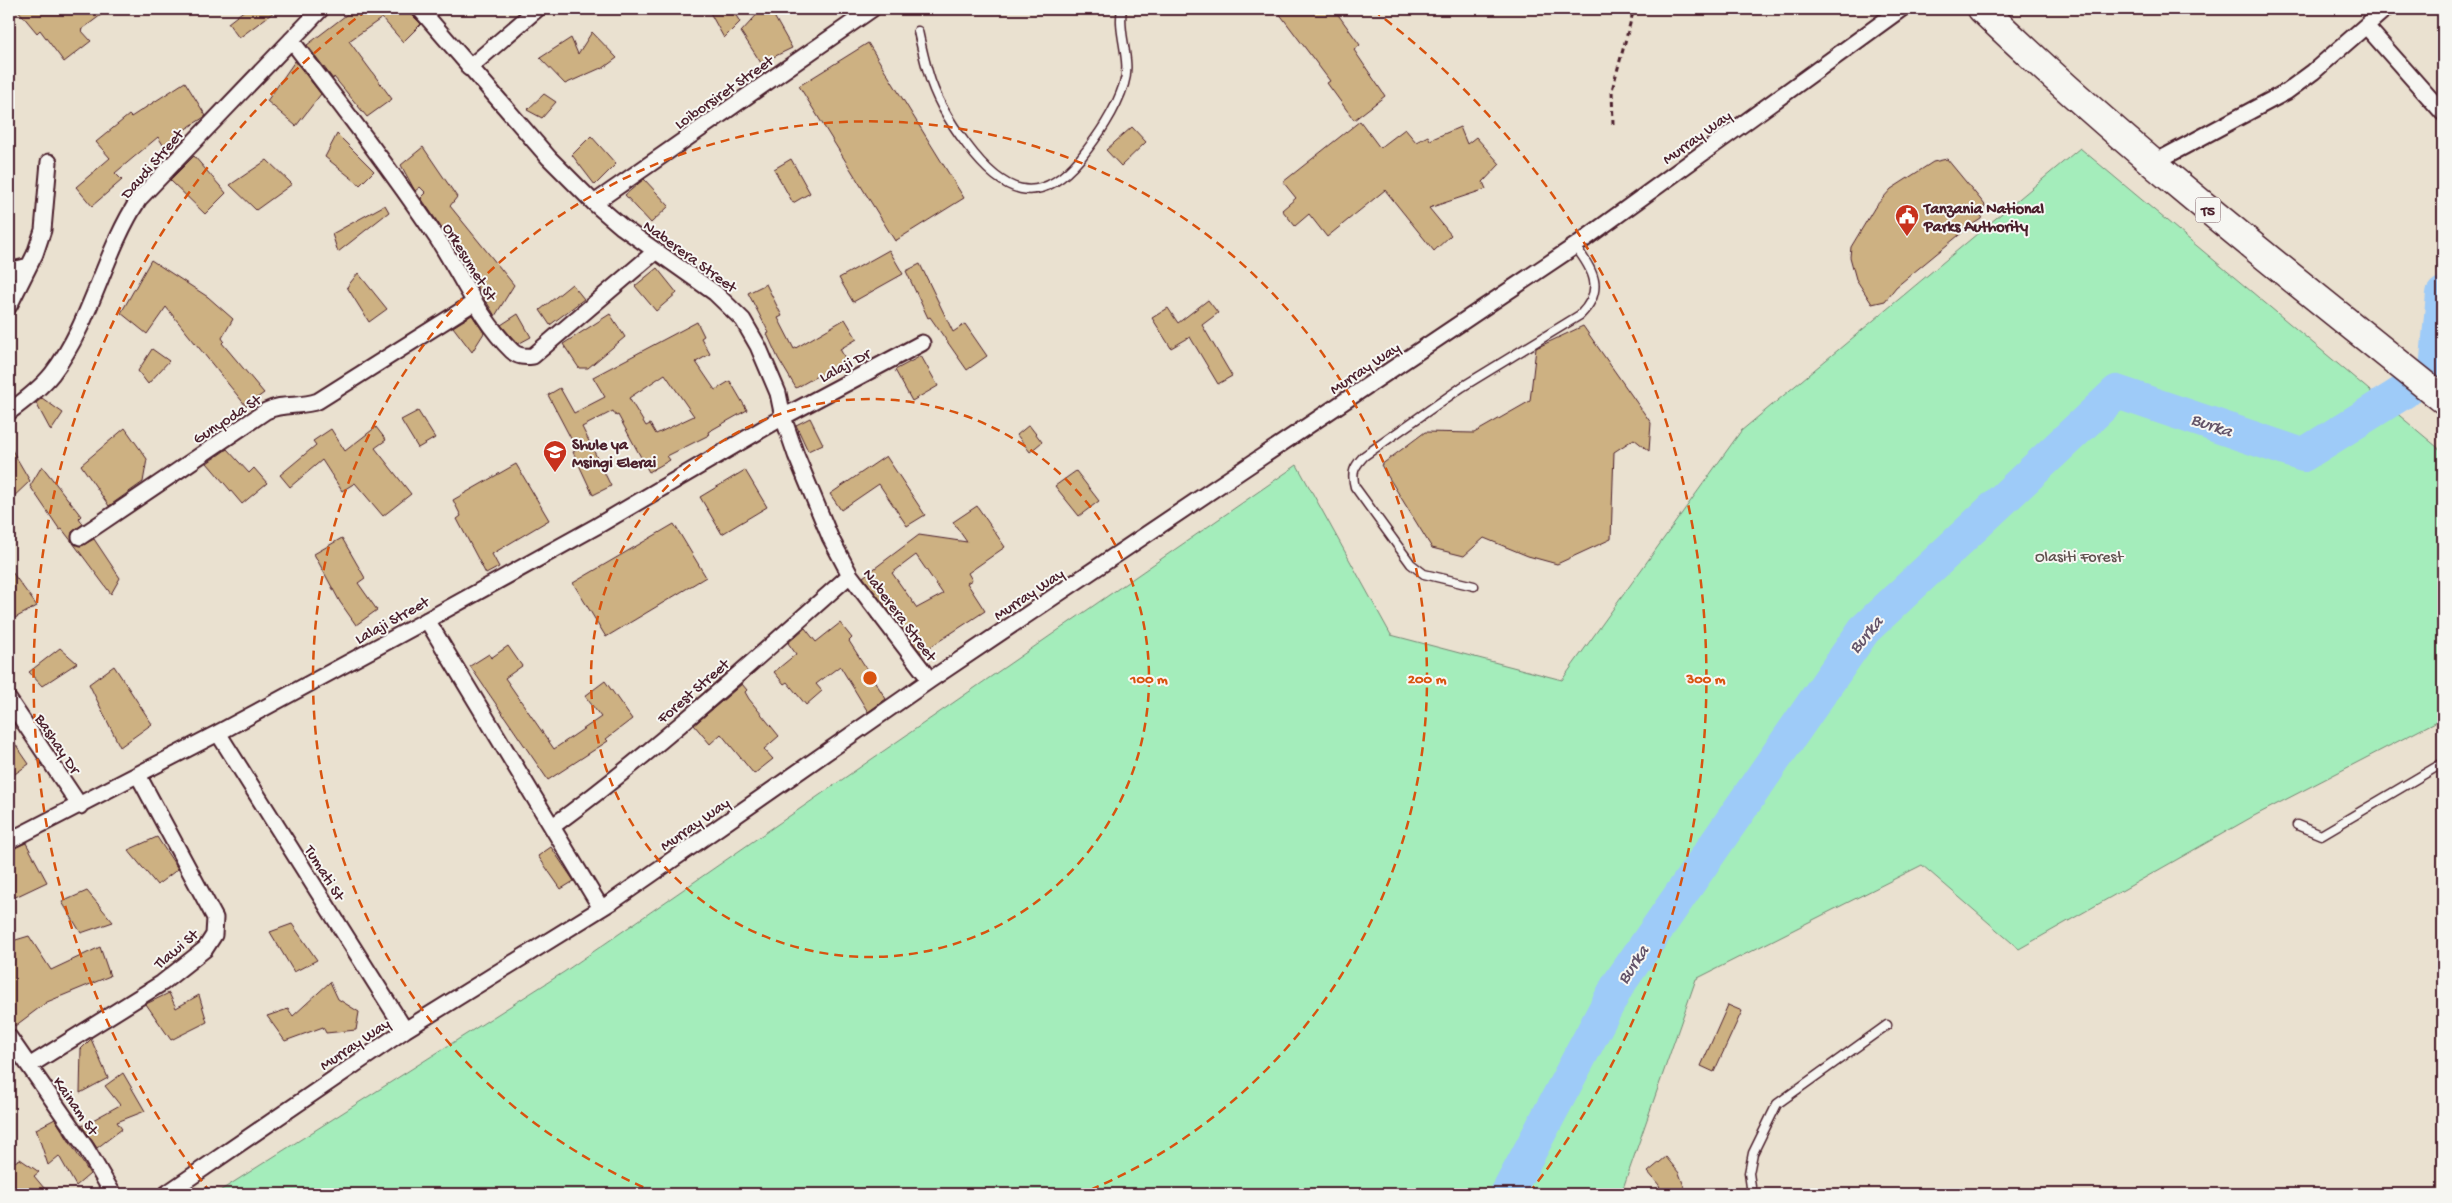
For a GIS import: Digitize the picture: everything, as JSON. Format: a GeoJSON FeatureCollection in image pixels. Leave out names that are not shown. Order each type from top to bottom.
{"type":"FeatureCollection","features":[{"type":"Feature","properties":{"kind":"highway","name":"T5"},"geometry":{"type":"LineString","coordinates":[[1982,9],[2034,59],[2152,163],[2443,398]]}},
{"type":"Feature","properties":{"kind":"street","name":"Daudi Street"},"geometry":{"type":"LineString","coordinates":[[9,412],[42,385],[62,358],[86,316],[124,226],[139,199],[321,9]]}},
{"type":"Feature","properties":{"kind":"street","name":"Naberera Street"},"geometry":{"type":"LineString","coordinates":[[420,9],[469,68],[549,158],[594,203],[656,251],[715,293],[751,331],[778,393],[783,417],[796,455],[830,537],[850,575],[930,680]]}},
{"type":"Feature","properties":{"kind":"street"},"geometry":{"type":"LineString","coordinates":[[469,68],[537,9]]}},
{"type":"Feature","properties":{"kind":"street","name":"Loiborsiret Street"},"geometry":{"type":"LineString","coordinates":[[594,203],[872,9]]}},
{"type":"Feature","properties":{"kind":"street","name":"Murray Way"},"geometry":{"type":"LineString","coordinates":[[166,1194],[404,1030],[601,908],[930,680],[1575,246],[1901,9]]}},
{"type":"Feature","properties":{"kind":"street"},"geometry":{"type":"LineString","coordinates":[[2152,163],[2286,92],[2313,72],[2385,9]]}},
{"type":"Feature","properties":{"kind":"street"},"geometry":{"type":"LineString","coordinates":[[2366,26],[2443,113]]}},
{"type":"Feature","properties":{"kind":"street","name":"Orkesumet St"},"geometry":{"type":"LineString","coordinates":[[291,40],[385,163],[442,247],[475,302],[514,354],[524,358],[533,356],[656,251]]}},
{"type":"Feature","properties":{"kind":"street"},"geometry":{"type":"LineString","coordinates":[[9,306],[29,266],[43,230],[50,162]]}},
{"type":"Feature","properties":{"kind":"street"},"geometry":{"type":"LineString","coordinates":[[9,271],[29,266]]}},
{"type":"Feature","properties":{"kind":"street","name":"Gunyoda St"},"geometry":{"type":"LineString","coordinates":[[80,537],[266,411],[277,405],[300,407],[318,401],[475,302]]}},
{"type":"Feature","properties":{"kind":"street","name":"Lalaji Dr"},"geometry":{"type":"LineString","coordinates":[[783,417],[922,343]]}},
{"type":"Feature","properties":{"kind":"street","name":"Lalaji Street"},"geometry":{"type":"LineString","coordinates":[[9,841],[80,806],[427,620],[614,516],[783,417]]}},
{"type":"Feature","properties":{"kind":"street","name":"Forest Street"},"geometry":{"type":"LineString","coordinates":[[553,826],[646,753],[850,575]]}},
{"type":"Feature","properties":{"kind":"street"},"geometry":{"type":"LineString","coordinates":[[427,620],[601,908]]}},
{"type":"Feature","properties":{"kind":"street","name":"Bashay Dr"},"geometry":{"type":"LineString","coordinates":[[9,700],[80,806]]}},
{"type":"Feature","properties":{"kind":"street","name":"Tumati St"},"geometry":{"type":"LineString","coordinates":[[218,733],[404,1030]]}},
{"type":"Feature","properties":{"kind":"street","name":"Tlawi St"},"geometry":{"type":"LineString","coordinates":[[29,1066],[162,983],[205,949],[214,936],[215,918],[138,775]]}},
{"type":"Feature","properties":{"kind":"street","name":"Kainam St"},"geometry":{"type":"LineString","coordinates":[[9,1037],[86,1148],[113,1194]]}},
{"type":"Feature","properties":{"kind":"lane"},"geometry":{"type":"LineString","coordinates":[[918,31],[928,73],[951,124],[989,172],[999,180],[1018,188],[1033,190],[1050,186],[1073,167],[1112,114],[1125,82],[1126,69],[1120,21],[1122,9]]}},
{"type":"Feature","properties":{"kind":"lane"},"geometry":{"type":"LineString","coordinates":[[1474,586],[1424,574],[1411,564],[1355,487],[1352,476],[1354,467],[1364,456],[1462,387],[1580,316],[1590,306],[1595,292],[1594,281],[1587,263],[1575,246]]}},
{"type":"Feature","properties":{"kind":"lane"},"geometry":{"type":"LineString","coordinates":[[2297,825],[2321,835],[2443,763]]}},
{"type":"Feature","properties":{"kind":"lane"},"geometry":{"type":"LineString","coordinates":[[1752,1194],[1749,1173],[1753,1153],[1777,1104],[1887,1025]]}},
{"type":"Feature","properties":{"kind":"path"},"geometry":{"type":"LineString","coordinates":[[1613,124],[1612,90],[1634,9]]}},
{"type":"Feature","properties":{"kind":"green space","name":"Olasiti Forest"},"geometry":{"type":"Polygon","coordinates":[[[2080,148],[2443,452],[2443,718],[2252,817],[2019,949],[1922,865],[1696,979],[1621,1194],[215,1194],[564,972],[1297,465],[1391,635],[1562,680],[1741,431],[2080,148]]]}},
{"type":"Feature","properties":{"kind":"building"},"geometry":{"type":"Polygon","coordinates":[[[17,9],[109,9],[81,30],[91,41],[64,62],[40,30],[37,33],[17,9]]]}},
{"type":"Feature","properties":{"kind":"building"},"geometry":{"type":"Polygon","coordinates":[[[246,9],[278,9],[239,38],[228,23],[246,9]]]}},
{"type":"Feature","properties":{"kind":"building"},"geometry":{"type":"Polygon","coordinates":[[[354,9],[406,9],[421,24],[403,42],[382,18],[349,41],[392,99],[367,117],[334,77],[333,79],[307,45],[354,9]]]}},
{"type":"Feature","properties":{"kind":"building"},"geometry":{"type":"Polygon","coordinates":[[[708,9],[732,9],[740,22],[724,38],[708,9]]]}},
{"type":"Feature","properties":{"kind":"building"},"geometry":{"type":"Polygon","coordinates":[[[762,9],[770,9],[792,48],[761,63],[741,32],[762,9]]]}},
{"type":"Feature","properties":{"kind":"building"},"geometry":{"type":"Polygon","coordinates":[[[1276,9],[1334,9],[1360,45],[1354,50],[1385,96],[1354,120],[1327,83],[1330,81],[1276,9]]]}},
{"type":"Feature","properties":{"kind":"building"},"geometry":{"type":"Polygon","coordinates":[[[592,32],[617,58],[602,69],[565,84],[540,58],[571,38],[578,54],[592,32]]]}},
{"type":"Feature","properties":{"kind":"building"},"geometry":{"type":"Polygon","coordinates":[[[868,43],[964,198],[895,241],[799,86],[868,43]]]}},
{"type":"Feature","properties":{"kind":"building"},"geometry":{"type":"Polygon","coordinates":[[[295,61],[321,94],[296,126],[267,101],[295,61]]]}},
{"type":"Feature","properties":{"kind":"building"},"geometry":{"type":"Polygon","coordinates":[[[185,82],[206,116],[176,135],[181,141],[169,154],[158,137],[115,173],[122,180],[92,206],[76,187],[110,158],[96,142],[129,115],[131,117],[185,82]]]}},
{"type":"Feature","properties":{"kind":"building"},"geometry":{"type":"Polygon","coordinates":[[[544,94],[556,102],[542,118],[527,110],[544,94]]]}},
{"type":"Feature","properties":{"kind":"building"},"geometry":{"type":"Polygon","coordinates":[[[1360,121],[1380,148],[1405,129],[1416,142],[1428,136],[1430,140],[1460,127],[1467,144],[1476,137],[1500,164],[1483,182],[1486,189],[1429,208],[1451,235],[1434,251],[1385,190],[1327,237],[1309,214],[1295,226],[1282,210],[1296,198],[1283,182],[1360,121]]]}},
{"type":"Feature","properties":{"kind":"building"},"geometry":{"type":"Polygon","coordinates":[[[1132,127],[1146,142],[1121,166],[1106,150],[1132,127]]]}},
{"type":"Feature","properties":{"kind":"building"},"geometry":{"type":"Polygon","coordinates":[[[337,134],[374,171],[360,185],[325,157],[337,134]]]}},
{"type":"Feature","properties":{"kind":"building"},"geometry":{"type":"Polygon","coordinates":[[[591,136],[616,164],[595,185],[572,155],[591,136]]]}},
{"type":"Feature","properties":{"kind":"building"},"geometry":{"type":"Polygon","coordinates":[[[423,147],[457,197],[450,206],[514,285],[495,316],[445,233],[421,198],[426,193],[420,187],[415,191],[401,165],[423,147]]]}},
{"type":"Feature","properties":{"kind":"building"},"geometry":{"type":"Polygon","coordinates":[[[194,156],[226,193],[205,214],[170,180],[194,156]]]}},
{"type":"Feature","properties":{"kind":"building"},"geometry":{"type":"Polygon","coordinates":[[[791,159],[810,193],[793,203],[774,169],[791,159]]]}},
{"type":"Feature","properties":{"kind":"building","name":"Tanzania National Parks Authority"},"geometry":{"type":"Polygon","coordinates":[[[1947,159],[1985,205],[1981,219],[1896,287],[1885,301],[1872,304],[1856,279],[1850,257],[1851,247],[1875,207],[1891,189],[1933,162],[1947,159]]]}},
{"type":"Feature","properties":{"kind":"building"},"geometry":{"type":"Polygon","coordinates":[[[267,160],[292,184],[256,210],[230,185],[267,160]]]}},
{"type":"Feature","properties":{"kind":"building"},"geometry":{"type":"Polygon","coordinates":[[[644,179],[669,206],[651,223],[625,195],[644,179]]]}},
{"type":"Feature","properties":{"kind":"building"},"geometry":{"type":"Polygon","coordinates":[[[385,205],[389,212],[338,252],[332,234],[385,205]]]}},
{"type":"Feature","properties":{"kind":"building"},"geometry":{"type":"Polygon","coordinates":[[[889,250],[903,274],[853,302],[839,278],[889,250]]]}},
{"type":"Feature","properties":{"kind":"building"},"geometry":{"type":"Polygon","coordinates":[[[151,260],[208,297],[233,319],[222,338],[224,341],[222,343],[264,393],[246,406],[166,307],[147,334],[121,313],[151,260]]]}},
{"type":"Feature","properties":{"kind":"building"},"geometry":{"type":"Polygon","coordinates":[[[920,264],[953,332],[965,324],[987,356],[967,370],[930,317],[928,318],[906,271],[920,264]]]}},
{"type":"Feature","properties":{"kind":"building"},"geometry":{"type":"Polygon","coordinates":[[[657,268],[677,293],[656,311],[635,286],[657,268]]]}},
{"type":"Feature","properties":{"kind":"building"},"geometry":{"type":"Polygon","coordinates":[[[358,273],[387,309],[369,322],[347,287],[358,273]]]}},
{"type":"Feature","properties":{"kind":"building"},"geometry":{"type":"Polygon","coordinates":[[[572,284],[584,299],[550,325],[540,310],[572,284]]]}},
{"type":"Feature","properties":{"kind":"building"},"geometry":{"type":"Polygon","coordinates":[[[766,284],[782,316],[778,318],[794,349],[845,319],[857,339],[840,349],[848,364],[818,378],[817,376],[796,388],[778,358],[767,334],[769,333],[748,293],[766,284]]]}},
{"type":"Feature","properties":{"kind":"building"},"geometry":{"type":"Polygon","coordinates":[[[1208,300],[1218,313],[1202,325],[1232,376],[1218,384],[1190,337],[1171,348],[1152,318],[1168,308],[1178,323],[1208,300]]]}},
{"type":"Feature","properties":{"kind":"building"},"geometry":{"type":"Polygon","coordinates":[[[518,314],[531,337],[518,344],[501,325],[518,314]]]}},
{"type":"Feature","properties":{"kind":"building"},"geometry":{"type":"Polygon","coordinates":[[[610,314],[625,337],[588,368],[579,368],[563,344],[610,314]]]}},
{"type":"Feature","properties":{"kind":"building"},"geometry":{"type":"Polygon","coordinates":[[[472,315],[484,333],[472,352],[453,327],[472,315]]]}},
{"type":"Feature","properties":{"kind":"building"},"geometry":{"type":"Polygon","coordinates":[[[697,322],[704,336],[701,338],[710,354],[696,362],[715,390],[730,381],[747,410],[708,432],[709,435],[667,456],[670,460],[649,472],[618,415],[616,416],[613,411],[582,427],[611,486],[593,495],[573,452],[577,450],[548,395],[560,388],[574,413],[605,397],[593,377],[697,322]],[[665,374],[629,398],[646,426],[650,424],[656,434],[694,416],[665,374]]]}},
{"type":"Feature","properties":{"kind":"building"},"geometry":{"type":"Polygon","coordinates":[[[1583,326],[1651,423],[1649,451],[1634,439],[1614,452],[1611,539],[1557,564],[1528,556],[1484,538],[1464,556],[1432,548],[1381,465],[1425,432],[1474,433],[1530,401],[1536,348],[1583,326]]]}},
{"type":"Feature","properties":{"kind":"building"},"geometry":{"type":"Polygon","coordinates":[[[152,349],[169,361],[148,384],[138,371],[152,349]]]}},
{"type":"Feature","properties":{"kind":"building"},"geometry":{"type":"Polygon","coordinates":[[[921,356],[938,386],[912,401],[895,370],[921,356]]]}},
{"type":"Feature","properties":{"kind":"building"},"geometry":{"type":"Polygon","coordinates":[[[42,398],[63,413],[51,431],[36,403],[42,398]]]}},
{"type":"Feature","properties":{"kind":"building"},"geometry":{"type":"Polygon","coordinates":[[[418,411],[435,438],[418,448],[401,420],[418,411]]]}},
{"type":"Feature","properties":{"kind":"building"},"geometry":{"type":"Polygon","coordinates":[[[810,418],[823,444],[808,451],[796,425],[810,418]]]}},
{"type":"Feature","properties":{"kind":"building"},"geometry":{"type":"Polygon","coordinates":[[[1029,425],[1042,442],[1030,452],[1017,435],[1029,425]]]}},
{"type":"Feature","properties":{"kind":"building"},"geometry":{"type":"Polygon","coordinates":[[[376,427],[386,440],[375,448],[411,494],[383,516],[355,483],[342,491],[322,460],[290,487],[280,475],[316,445],[313,441],[331,429],[345,451],[376,427]]]}},
{"type":"Feature","properties":{"kind":"building"},"geometry":{"type":"Polygon","coordinates":[[[125,428],[147,459],[143,482],[109,506],[81,465],[125,428]]]}},
{"type":"Feature","properties":{"kind":"building"},"geometry":{"type":"Polygon","coordinates":[[[9,445],[30,481],[9,501],[9,445]]]}},
{"type":"Feature","properties":{"kind":"building"},"geometry":{"type":"Polygon","coordinates":[[[227,449],[249,473],[254,468],[267,483],[242,504],[207,463],[227,449]]]}},
{"type":"Feature","properties":{"kind":"building"},"geometry":{"type":"Polygon","coordinates":[[[886,456],[925,515],[907,526],[879,484],[841,510],[830,494],[886,456]]]}},
{"type":"Feature","properties":{"kind":"building"},"geometry":{"type":"Polygon","coordinates":[[[516,464],[549,520],[492,554],[499,567],[486,574],[457,519],[461,516],[453,500],[516,464]]]}},
{"type":"Feature","properties":{"kind":"building"},"geometry":{"type":"Polygon","coordinates":[[[42,466],[81,516],[79,518],[83,524],[72,532],[72,542],[62,529],[60,530],[30,486],[42,466]]]}},
{"type":"Feature","properties":{"kind":"building"},"geometry":{"type":"Polygon","coordinates":[[[745,470],[767,507],[722,534],[700,497],[745,470]]]}},
{"type":"Feature","properties":{"kind":"building"},"geometry":{"type":"Polygon","coordinates":[[[1076,471],[1099,501],[1079,516],[1055,486],[1076,471]]]}},
{"type":"Feature","properties":{"kind":"building"},"geometry":{"type":"Polygon","coordinates":[[[977,506],[1005,547],[968,573],[972,580],[967,583],[985,611],[921,653],[863,577],[919,535],[967,542],[953,522],[977,506]],[[916,555],[892,573],[917,608],[943,594],[916,555]]]}},
{"type":"Feature","properties":{"kind":"building"},"geometry":{"type":"Polygon","coordinates":[[[674,524],[706,577],[606,637],[573,583],[674,524]]]}},
{"type":"Feature","properties":{"kind":"building"},"geometry":{"type":"Polygon","coordinates":[[[342,538],[365,578],[358,583],[377,610],[356,625],[340,602],[314,554],[342,538]]]}},
{"type":"Feature","properties":{"kind":"building"},"geometry":{"type":"Polygon","coordinates":[[[94,539],[120,578],[111,594],[73,543],[81,546],[94,539]]]}},
{"type":"Feature","properties":{"kind":"building"},"geometry":{"type":"Polygon","coordinates":[[[9,568],[37,606],[15,618],[9,613],[9,568]]]}},
{"type":"Feature","properties":{"kind":"building"},"geometry":{"type":"Polygon","coordinates":[[[840,623],[852,638],[849,641],[886,699],[868,712],[840,666],[816,684],[822,691],[806,705],[787,682],[784,684],[774,672],[796,654],[788,643],[805,628],[816,642],[840,623]]]}},
{"type":"Feature","properties":{"kind":"building"},"geometry":{"type":"Polygon","coordinates":[[[508,646],[522,666],[505,678],[554,749],[601,717],[585,696],[605,681],[632,719],[606,739],[608,741],[548,780],[470,666],[489,654],[491,658],[508,646]]]}},
{"type":"Feature","properties":{"kind":"building"},"geometry":{"type":"Polygon","coordinates":[[[60,648],[77,663],[42,686],[29,672],[60,648]]]}},
{"type":"Feature","properties":{"kind":"building"},"geometry":{"type":"Polygon","coordinates":[[[114,666],[152,724],[120,747],[89,684],[114,666]]]}},
{"type":"Feature","properties":{"kind":"building"},"geometry":{"type":"Polygon","coordinates":[[[742,684],[747,690],[745,692],[749,699],[779,736],[764,749],[773,759],[754,774],[721,734],[710,744],[694,725],[742,684]]]}},
{"type":"Feature","properties":{"kind":"building"},"geometry":{"type":"Polygon","coordinates":[[[9,735],[29,764],[9,778],[9,735]]]}},
{"type":"Feature","properties":{"kind":"building"},"geometry":{"type":"Polygon","coordinates":[[[157,837],[178,869],[157,885],[128,850],[157,837]]]}},
{"type":"Feature","properties":{"kind":"building"},"geometry":{"type":"Polygon","coordinates":[[[26,843],[47,882],[9,900],[9,850],[26,843]]]}},
{"type":"Feature","properties":{"kind":"building"},"geometry":{"type":"Polygon","coordinates":[[[551,847],[574,881],[561,889],[538,856],[551,847]]]}},
{"type":"Feature","properties":{"kind":"building"},"geometry":{"type":"Polygon","coordinates":[[[87,891],[113,922],[81,933],[62,902],[87,891]]]}},
{"type":"Feature","properties":{"kind":"building"},"geometry":{"type":"Polygon","coordinates":[[[292,924],[317,960],[294,972],[270,932],[292,924]]]}},
{"type":"Feature","properties":{"kind":"building"},"geometry":{"type":"Polygon","coordinates":[[[29,936],[51,970],[100,947],[110,976],[47,1002],[15,1026],[9,1017],[9,942],[29,936]]]}},
{"type":"Feature","properties":{"kind":"building"},"geometry":{"type":"Polygon","coordinates":[[[330,982],[338,999],[359,1012],[356,1030],[326,1033],[323,1027],[285,1041],[267,1016],[288,1009],[293,1016],[330,982]]]}},
{"type":"Feature","properties":{"kind":"building"},"geometry":{"type":"Polygon","coordinates":[[[169,993],[176,1008],[199,995],[207,1022],[171,1040],[146,1004],[169,993]]]}},
{"type":"Feature","properties":{"kind":"building"},"geometry":{"type":"Polygon","coordinates":[[[1728,1005],[1742,1011],[1714,1072],[1701,1066],[1728,1005]]]}},
{"type":"Feature","properties":{"kind":"building"},"geometry":{"type":"Polygon","coordinates":[[[91,1039],[108,1078],[80,1093],[81,1049],[91,1039]]]}},
{"type":"Feature","properties":{"kind":"building"},"geometry":{"type":"Polygon","coordinates":[[[123,1073],[145,1111],[117,1122],[122,1129],[97,1148],[82,1126],[120,1105],[105,1086],[123,1073]]]}},
{"type":"Feature","properties":{"kind":"building"},"geometry":{"type":"Polygon","coordinates":[[[55,1119],[90,1174],[76,1186],[59,1156],[48,1165],[36,1129],[55,1119]]]}},
{"type":"Feature","properties":{"kind":"building"},"geometry":{"type":"Polygon","coordinates":[[[1666,1157],[1679,1173],[1687,1194],[1662,1194],[1659,1185],[1648,1172],[1666,1157]]]}},
{"type":"Feature","properties":{"kind":"building"},"geometry":{"type":"Polygon","coordinates":[[[20,1159],[39,1172],[34,1176],[49,1194],[9,1194],[9,1165],[20,1159]]]}},
{"type":"Feature","properties":{"kind":"waterway","name":"Burka"},"geometry":{"type":"LineString","coordinates":[[2436,370],[2443,294]]}},
{"type":"Feature","properties":{"kind":"waterway","name":"Burka"},"geometry":{"type":"LineString","coordinates":[[1507,1194],[1618,985],[1864,630],[2117,392],[2303,455],[2405,391]]}},
{"type":"Feature","properties":{"kind":"place","name":"Tanzania National Parks Authority"},"geometry":{"type":"Point","coordinates":[1907,237]}},
{"type":"Feature","properties":{"kind":"place","name":"Shule ya Msingi Elerai"},"geometry":{"type":"Point","coordinates":[555,473]}}]}
